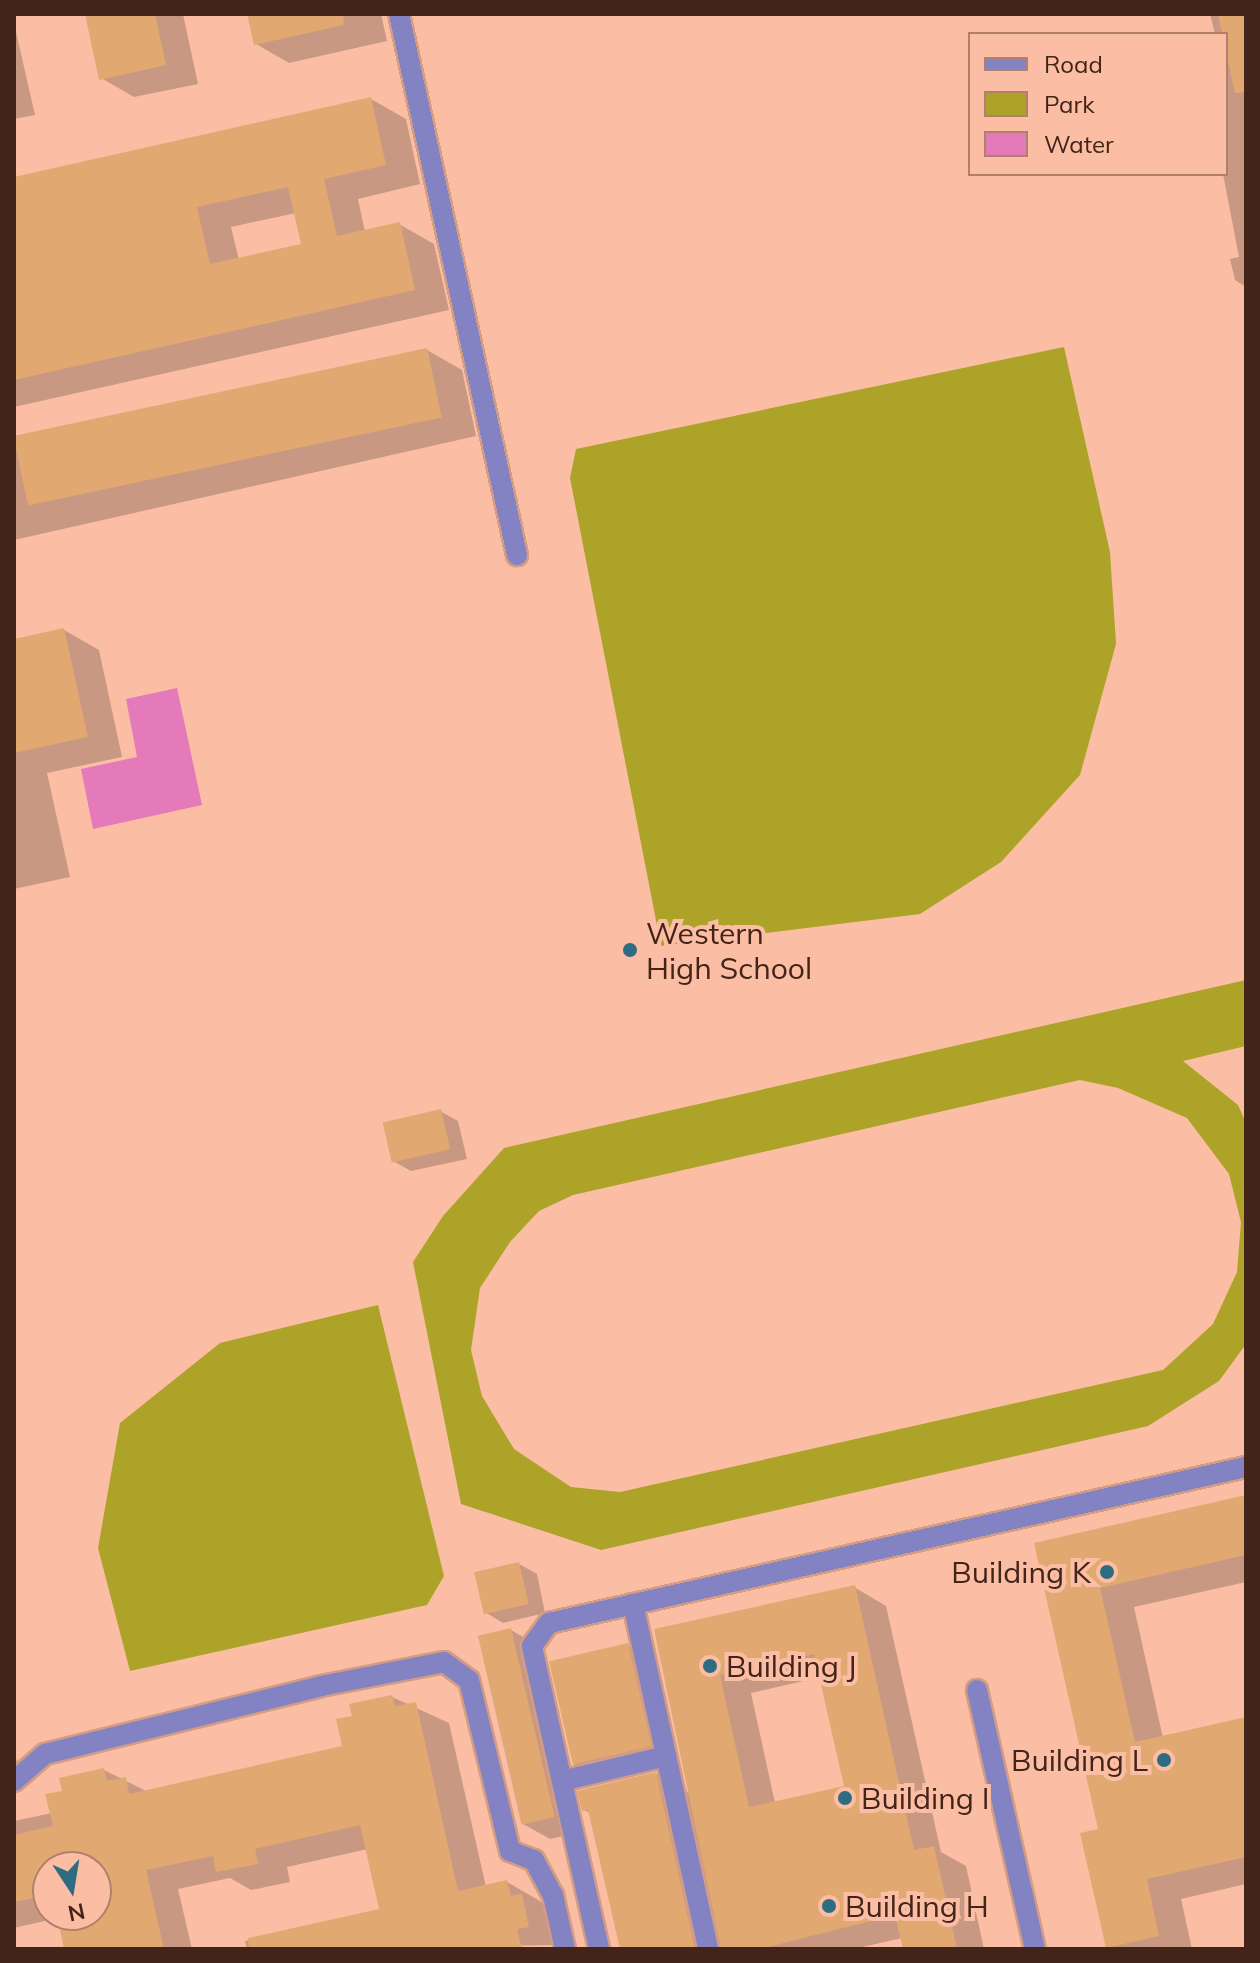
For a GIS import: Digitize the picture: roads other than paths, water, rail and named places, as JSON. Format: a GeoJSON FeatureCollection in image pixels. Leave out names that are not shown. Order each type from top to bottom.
{"type":"FeatureCollection","features":[{"type":"Feature","properties":{"kind":"street"},"geometry":{"type":"LineString","coordinates":[[399,14],[517,555]]}},
{"type":"Feature","properties":{"kind":"street"},"geometry":{"type":"LineString","coordinates":[[599,1949],[532,1646],[549,1623],[1246,1467]]}},
{"type":"Feature","properties":{"kind":"street"},"geometry":{"type":"LineString","coordinates":[[633,1604],[708,1949]]}},
{"type":"Feature","properties":{"kind":"street"},"geometry":{"type":"LineString","coordinates":[[14,1781],[45,1754],[321,1686],[444,1662],[469,1680],[510,1851],[534,1860],[553,1895],[565,1949]]}},
{"type":"Feature","properties":{"kind":"street"},"geometry":{"type":"LineString","coordinates":[[977,1690],[1035,1949]]}},
{"type":"Feature","properties":{"kind":"street"},"geometry":{"type":"LineString","coordinates":[[562,1781],[666,1756]]}},
{"type":"Feature","properties":{"kind":"water"},"geometry":{"type":"Polygon","coordinates":[[[177,688],[202,805],[93,829],[81,769],[137,757],[126,699],[177,688]]]}},
{"type":"Feature","properties":{"kind":"place","name":"Western High School"},"geometry":{"type":"Point","coordinates":[630,950]}},
{"type":"Feature","properties":{"kind":"place","name":"Building K"},"geometry":{"type":"Point","coordinates":[1107,1572]}},
{"type":"Feature","properties":{"kind":"place","name":"Building J"},"geometry":{"type":"Point","coordinates":[710,1666]}},
{"type":"Feature","properties":{"kind":"place","name":"Building L"},"geometry":{"type":"Point","coordinates":[1164,1760]}},
{"type":"Feature","properties":{"kind":"place","name":"Building I"},"geometry":{"type":"Point","coordinates":[845,1798]}},
{"type":"Feature","properties":{"kind":"place","name":"Building H"},"geometry":{"type":"Point","coordinates":[829,1906]}}]}
